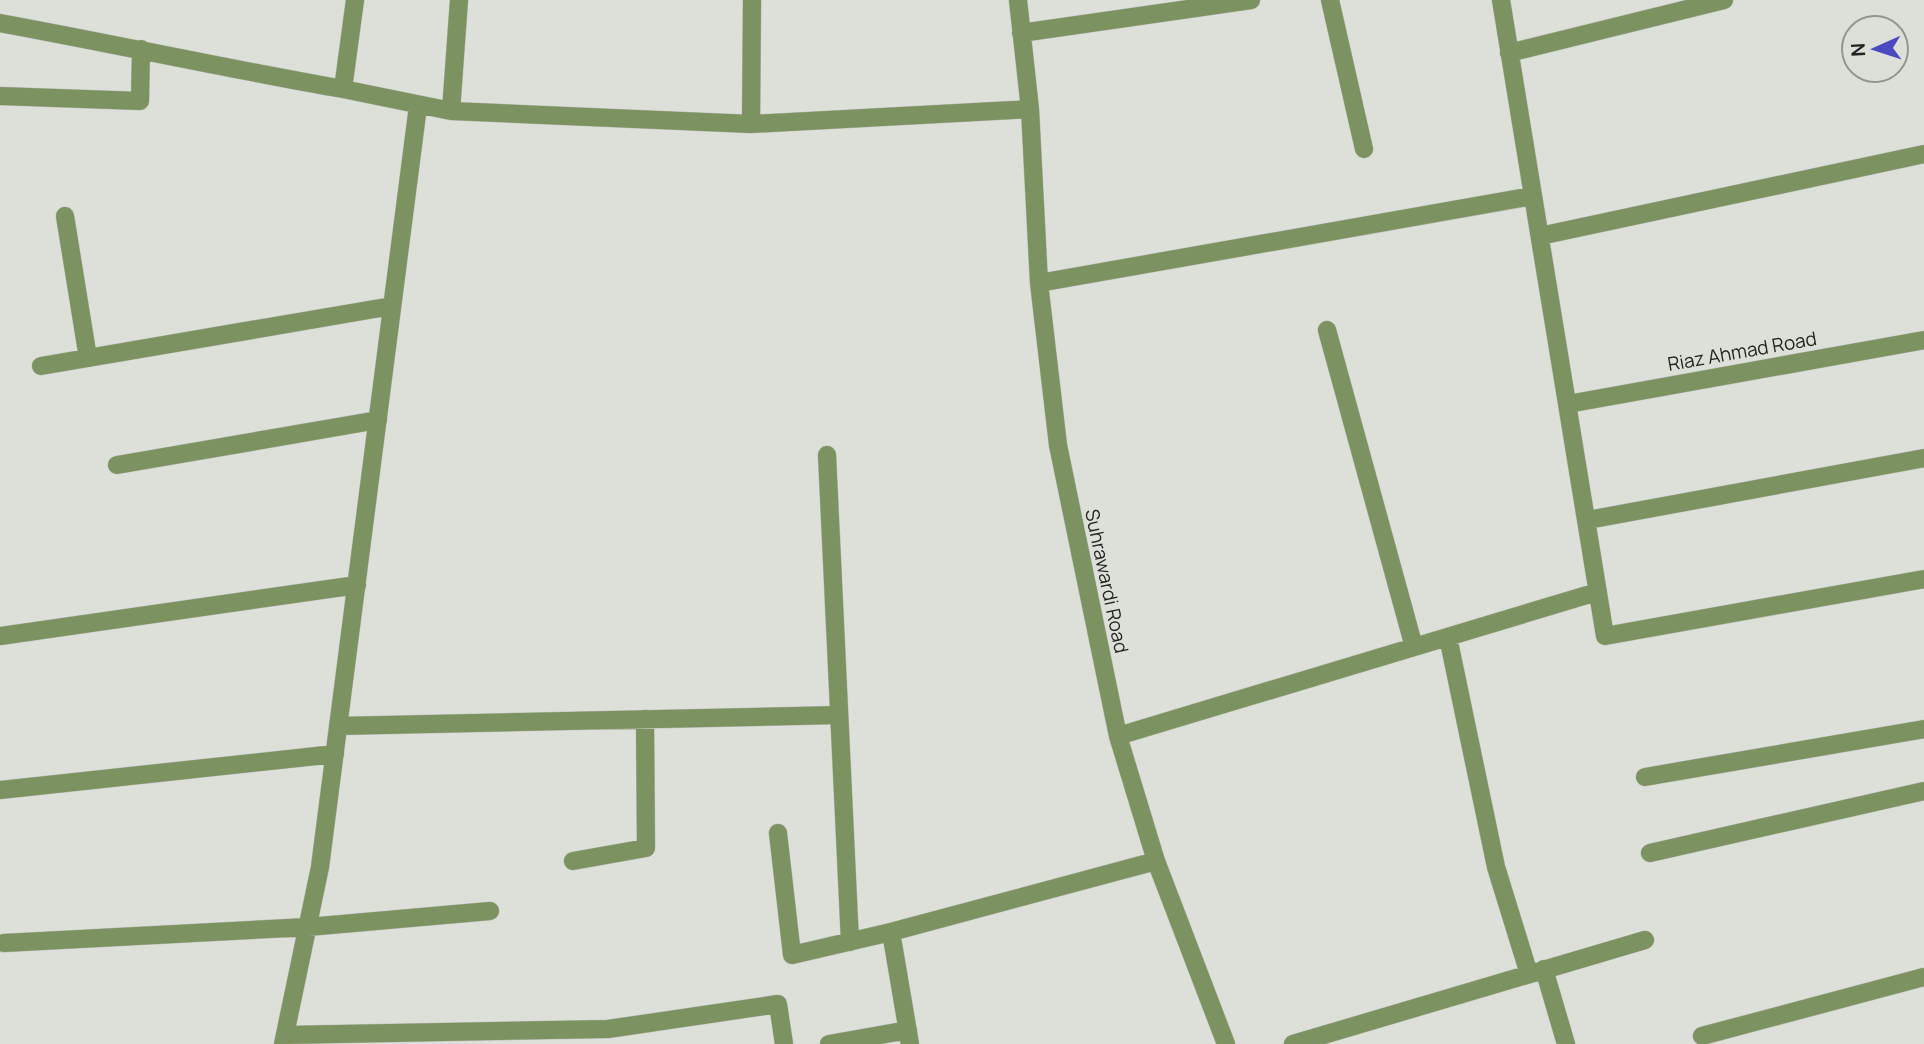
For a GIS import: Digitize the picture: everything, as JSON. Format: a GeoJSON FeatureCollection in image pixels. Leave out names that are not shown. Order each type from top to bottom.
{"type":"FeatureCollection","features":[{"type":"Feature","properties":{"kind":"street"},"geometry":{"type":"LineString","coordinates":[[343,89],[355,0]]}},
{"type":"Feature","properties":{"kind":"street"},"geometry":{"type":"LineString","coordinates":[[451,111],[459,0]]}},
{"type":"Feature","properties":{"kind":"street"},"geometry":{"type":"LineString","coordinates":[[751,124],[752,0]]}},
{"type":"Feature","properties":{"kind":"street","name":"Suhrawardi Road"},"geometry":{"type":"LineString","coordinates":[[1018,0],[1030,109],[1039,283],[1058,445],[1118,736],[1156,861],[1226,1044]]}},
{"type":"Feature","properties":{"kind":"street"},"geometry":{"type":"LineString","coordinates":[[1021,33],[1251,0]]}},
{"type":"Feature","properties":{"kind":"street"},"geometry":{"type":"LineString","coordinates":[[1330,0],[1364,149]]}},
{"type":"Feature","properties":{"kind":"street"},"geometry":{"type":"LineString","coordinates":[[1501,0],[1605,636],[1924,579]]}},
{"type":"Feature","properties":{"kind":"street"},"geometry":{"type":"LineString","coordinates":[[1510,52],[1724,0]]}},
{"type":"Feature","properties":{"kind":"street"},"geometry":{"type":"LineString","coordinates":[[0,23],[451,111],[751,124],[1030,109]]}},
{"type":"Feature","properties":{"kind":"street"},"geometry":{"type":"LineString","coordinates":[[0,96],[140,102],[142,49]]}},
{"type":"Feature","properties":{"kind":"street"},"geometry":{"type":"LineString","coordinates":[[418,106],[320,867],[284,1040],[608,1029],[778,1004],[784,1044]]}},
{"type":"Feature","properties":{"kind":"street"},"geometry":{"type":"LineString","coordinates":[[1540,236],[1924,154]]}},
{"type":"Feature","properties":{"kind":"street"},"geometry":{"type":"LineString","coordinates":[[1039,283],[1533,196]]}},
{"type":"Feature","properties":{"kind":"street"},"geometry":{"type":"LineString","coordinates":[[65,216],[88,358]]}},
{"type":"Feature","properties":{"kind":"street"},"geometry":{"type":"LineString","coordinates":[[41,366],[392,306]]}},
{"type":"Feature","properties":{"kind":"street"},"geometry":{"type":"LineString","coordinates":[[1327,330],[1414,647]]}},
{"type":"Feature","properties":{"kind":"street","name":"Riaz Ahmad Road"},"geometry":{"type":"LineString","coordinates":[[1568,404],[1924,340]]}},
{"type":"Feature","properties":{"kind":"street"},"geometry":{"type":"LineString","coordinates":[[117,465],[378,420]]}},
{"type":"Feature","properties":{"kind":"street"},"geometry":{"type":"LineString","coordinates":[[827,455],[850,942]]}},
{"type":"Feature","properties":{"kind":"street"},"geometry":{"type":"LineString","coordinates":[[1588,520],[1924,458]]}},
{"type":"Feature","properties":{"kind":"street"},"geometry":{"type":"LineString","coordinates":[[0,636],[356,585]]}},
{"type":"Feature","properties":{"kind":"street"},"geometry":{"type":"LineString","coordinates":[[1118,736],[1597,592]]}},
{"type":"Feature","properties":{"kind":"street"},"geometry":{"type":"LineString","coordinates":[[1448,637],[1496,867],[1566,1044]]}},
{"type":"Feature","properties":{"kind":"street"},"geometry":{"type":"LineString","coordinates":[[338,726],[839,715]]}},
{"type":"Feature","properties":{"kind":"street"},"geometry":{"type":"LineString","coordinates":[[573,861],[646,848],[645,719]]}},
{"type":"Feature","properties":{"kind":"street"},"geometry":{"type":"LineString","coordinates":[[1645,778],[1924,729]]}},
{"type":"Feature","properties":{"kind":"street"},"geometry":{"type":"LineString","coordinates":[[0,790],[335,754]]}},
{"type":"Feature","properties":{"kind":"street"},"geometry":{"type":"LineString","coordinates":[[1650,853],[1924,791]]}},
{"type":"Feature","properties":{"kind":"street"},"geometry":{"type":"LineString","coordinates":[[778,833],[792,955],[891,932],[1156,861]]}},
{"type":"Feature","properties":{"kind":"street"},"geometry":{"type":"LineString","coordinates":[[4,943],[307,927],[490,911]]}},
{"type":"Feature","properties":{"kind":"street"},"geometry":{"type":"LineString","coordinates":[[829,1044],[909,1037],[891,932]]}},
{"type":"Feature","properties":{"kind":"street"},"geometry":{"type":"LineString","coordinates":[[1293,1044],[1644,940]]}},
{"type":"Feature","properties":{"kind":"street"},"geometry":{"type":"LineString","coordinates":[[1702,1036],[1924,977]]}}]}
